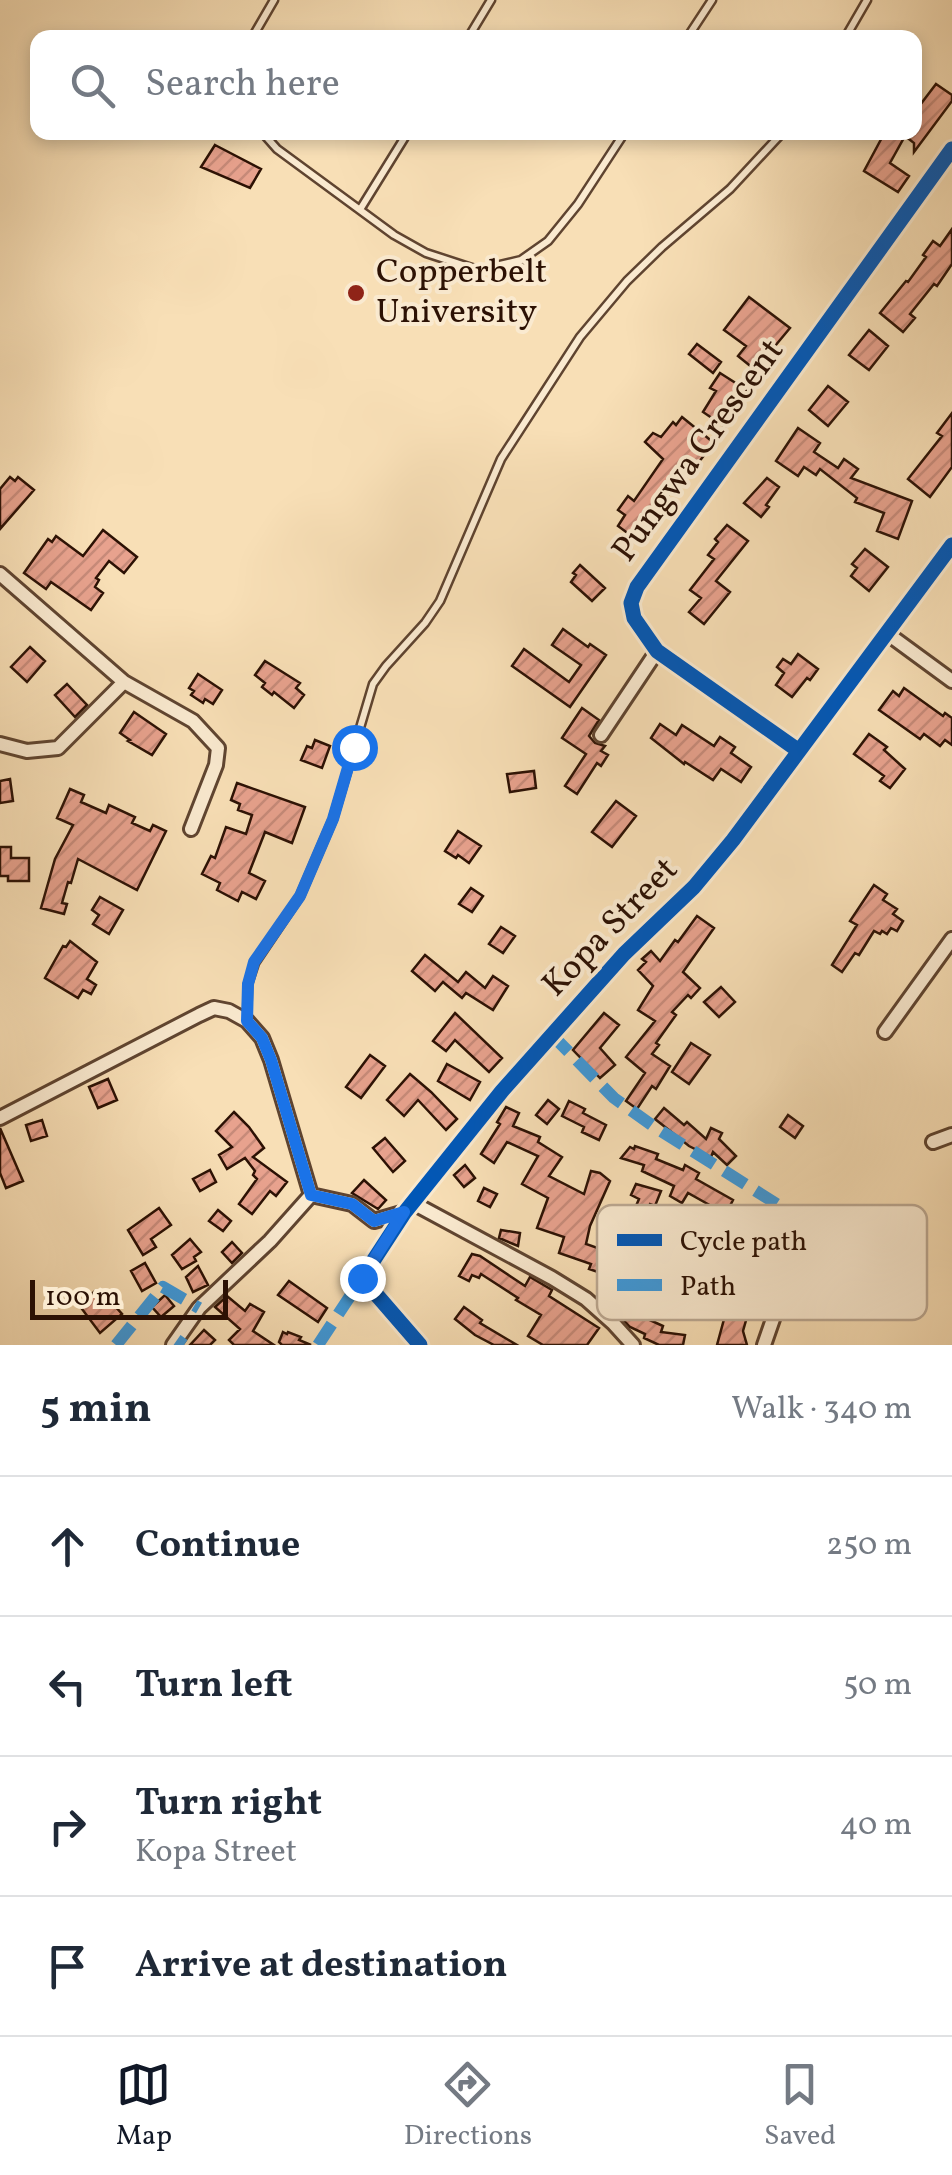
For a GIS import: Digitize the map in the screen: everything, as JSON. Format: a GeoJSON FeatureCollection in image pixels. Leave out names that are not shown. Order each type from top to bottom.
{"type":"FeatureCollection","features":[{"type":"Feature","properties":{"kind":"street","name":"Pungwa Crescent"},"geometry":{"type":"LineString","coordinates":[[799,750],[657,651],[634,618],[631,603],[637,587],[952,150]]}},
{"type":"Feature","properties":{"kind":"street","name":"Kopa Street"},"geometry":{"type":"LineString","coordinates":[[420,1345],[362,1278],[409,1207],[551,1034],[624,954],[694,886],[732,840],[952,545]]}},
{"type":"Feature","properties":{"kind":"street"},"geometry":{"type":"LineString","coordinates":[[0,574],[124,682],[193,722],[218,748],[216,765],[191,829]]}},
{"type":"Feature","properties":{"kind":"street"},"geometry":{"type":"LineString","coordinates":[[888,634],[952,681]]}},
{"type":"Feature","properties":{"kind":"street"},"geometry":{"type":"LineString","coordinates":[[601,735],[657,651]]}},
{"type":"Feature","properties":{"kind":"street"},"geometry":{"type":"LineString","coordinates":[[0,744],[27,751],[58,748],[124,682]]}},
{"type":"Feature","properties":{"kind":"street"},"geometry":{"type":"LineString","coordinates":[[885,1032],[952,940]]}},
{"type":"Feature","properties":{"kind":"street"},"geometry":{"type":"LineString","coordinates":[[0,1118],[214,1008],[230,1010],[262,1038],[311,1195]]}},
{"type":"Feature","properties":{"kind":"street"},"geometry":{"type":"LineString","coordinates":[[933,1142],[952,1135]]}},
{"type":"Feature","properties":{"kind":"street"},"geometry":{"type":"LineString","coordinates":[[311,1195],[352,1204],[374,1221],[409,1207],[552,1278],[597,1309]]}},
{"type":"Feature","properties":{"kind":"street"},"geometry":{"type":"LineString","coordinates":[[173,1345],[199,1308],[270,1241],[311,1195]]}},
{"type":"Feature","properties":{"kind":"street"},"geometry":{"type":"LineString","coordinates":[[610,1320],[632,1345]]}},
{"type":"Feature","properties":{"kind":"street"},"geometry":{"type":"LineString","coordinates":[[764,1345],[773,1320]]}},
{"type":"Feature","properties":{"kind":"lane"},"geometry":{"type":"LineString","coordinates":[[257,30],[274,0]]}},
{"type":"Feature","properties":{"kind":"lane"},"geometry":{"type":"LineString","coordinates":[[473,30],[491,0]]}},
{"type":"Feature","properties":{"kind":"lane"},"geometry":{"type":"LineString","coordinates":[[692,30],[712,0]]}},
{"type":"Feature","properties":{"kind":"lane"},"geometry":{"type":"LineString","coordinates":[[850,30],[868,0]]}},
{"type":"Feature","properties":{"kind":"lane"},"geometry":{"type":"LineString","coordinates":[[269,140],[426,254],[478,270],[521,260],[548,241],[578,204],[620,140]]}},
{"type":"Feature","properties":{"kind":"lane"},"geometry":{"type":"LineString","coordinates":[[360,208],[403,140]]}},
{"type":"Feature","properties":{"kind":"lane"},"geometry":{"type":"LineString","coordinates":[[247,1021],[248,984],[254,962],[300,896],[333,819],[373,684],[440,601],[502,459],[580,337],[627,281],[662,246],[730,190],[776,140]]}},
{"type":"Feature","properties":{"kind":"building"},"geometry":{"type":"Polygon","coordinates":[[[936,84],[952,95],[952,101],[914,152],[910,140],[922,140],[922,102],[936,84]]]}},
{"type":"Feature","properties":{"kind":"building"},"geometry":{"type":"Polygon","coordinates":[[[881,140],[903,140],[890,163],[909,176],[898,192],[864,171],[881,140]]]}},
{"type":"Feature","properties":{"kind":"building"},"geometry":{"type":"Polygon","coordinates":[[[215,145],[261,169],[250,188],[201,167],[215,145]]]}},
{"type":"Feature","properties":{"kind":"building"},"geometry":{"type":"Polygon","coordinates":[[[952,229],[952,264],[910,314],[915,318],[903,332],[880,313],[908,282],[933,241],[940,246],[952,229]]]}},
{"type":"Feature","properties":{"kind":"building"},"geometry":{"type":"Polygon","coordinates":[[[749,297],[790,328],[759,373],[738,356],[746,346],[724,330],[749,297]]]}},
{"type":"Feature","properties":{"kind":"building"},"geometry":{"type":"Polygon","coordinates":[[[869,330],[888,346],[869,370],[849,355],[869,330]]]}},
{"type":"Feature","properties":{"kind":"building"},"geometry":{"type":"Polygon","coordinates":[[[697,344],[721,362],[713,373],[689,354],[697,344]]]}},
{"type":"Feature","properties":{"kind":"building"},"geometry":{"type":"Polygon","coordinates":[[[720,373],[748,391],[725,427],[703,412],[716,391],[710,388],[720,373]]]}},
{"type":"Feature","properties":{"kind":"building"},"geometry":{"type":"Polygon","coordinates":[[[828,386],[848,402],[828,426],[809,410],[828,386]]]}},
{"type":"Feature","properties":{"kind":"building"},"geometry":{"type":"Polygon","coordinates":[[[952,413],[952,467],[930,497],[908,479],[942,436],[937,433],[952,413]]]}},
{"type":"Feature","properties":{"kind":"building"},"geometry":{"type":"Polygon","coordinates":[[[682,417],[714,443],[686,478],[679,472],[637,540],[618,526],[625,515],[618,510],[628,496],[634,501],[663,459],[645,442],[653,433],[661,437],[682,417]]]}},
{"type":"Feature","properties":{"kind":"building"},"geometry":{"type":"Polygon","coordinates":[[[798,428],[820,443],[814,452],[838,468],[844,459],[858,469],[851,478],[912,501],[898,539],[877,531],[884,513],[855,502],[857,498],[820,469],[816,475],[804,467],[798,476],[776,461],[798,428]]]}},
{"type":"Feature","properties":{"kind":"building"},"geometry":{"type":"Polygon","coordinates":[[[10,477],[15,481],[18,477],[34,490],[0,529],[0,489],[10,477]]]}},
{"type":"Feature","properties":{"kind":"building"},"geometry":{"type":"Polygon","coordinates":[[[767,478],[779,487],[761,517],[744,503],[767,478]]]}},
{"type":"Feature","properties":{"kind":"building"},"geometry":{"type":"Polygon","coordinates":[[[727,525],[748,541],[716,581],[730,592],[704,624],[689,612],[701,598],[690,590],[714,559],[708,555],[727,525]]]}},
{"type":"Feature","properties":{"kind":"building"},"geometry":{"type":"Polygon","coordinates":[[[103,530],[137,557],[124,573],[109,561],[96,578],[99,580],[95,587],[103,593],[91,610],[51,582],[46,589],[24,573],[48,539],[52,542],[56,536],[83,556],[103,530]]]}},
{"type":"Feature","properties":{"kind":"building"},"geometry":{"type":"Polygon","coordinates":[[[865,549],[888,567],[869,591],[851,576],[857,568],[852,564],[865,549]]]}},
{"type":"Feature","properties":{"kind":"building"},"geometry":{"type":"Polygon","coordinates":[[[580,565],[605,588],[592,601],[571,582],[580,565]]]}},
{"type":"Feature","properties":{"kind":"building"},"geometry":{"type":"Polygon","coordinates":[[[563,629],[606,655],[570,707],[512,666],[524,649],[569,682],[581,665],[552,645],[563,629]]]}},
{"type":"Feature","properties":{"kind":"building"},"geometry":{"type":"Polygon","coordinates":[[[30,647],[45,661],[27,682],[11,667],[30,647]]]}},
{"type":"Feature","properties":{"kind":"building"},"geometry":{"type":"Polygon","coordinates":[[[798,654],[818,669],[792,697],[776,685],[784,673],[777,667],[783,659],[791,664],[798,654]]]}},
{"type":"Feature","properties":{"kind":"building"},"geometry":{"type":"Polygon","coordinates":[[[265,661],[300,683],[296,688],[304,695],[294,708],[262,687],[265,683],[255,675],[265,661]]]}},
{"type":"Feature","properties":{"kind":"building"},"geometry":{"type":"Polygon","coordinates":[[[198,674],[222,690],[213,704],[191,695],[194,691],[189,688],[198,674]]]}},
{"type":"Feature","properties":{"kind":"building"},"geometry":{"type":"Polygon","coordinates":[[[67,684],[87,705],[75,717],[55,695],[67,684]]]}},
{"type":"Feature","properties":{"kind":"building"},"geometry":{"type":"Polygon","coordinates":[[[904,688],[943,716],[945,713],[952,718],[952,745],[945,740],[940,746],[924,734],[920,739],[879,710],[893,691],[899,696],[904,688]]]}},
{"type":"Feature","properties":{"kind":"building"},"geometry":{"type":"Polygon","coordinates":[[[582,708],[599,720],[589,736],[605,746],[601,751],[608,755],[601,766],[597,763],[577,794],[565,786],[586,754],[562,738],[582,708]]]}},
{"type":"Feature","properties":{"kind":"building"},"geometry":{"type":"Polygon","coordinates":[[[134,712],[166,734],[152,755],[120,733],[134,712]]]}},
{"type":"Feature","properties":{"kind":"building"},"geometry":{"type":"Polygon","coordinates":[[[660,724],[676,735],[682,725],[714,746],[720,737],[735,747],[731,753],[751,767],[741,782],[721,769],[713,780],[684,764],[651,738],[660,724]]]}},
{"type":"Feature","properties":{"kind":"building"},"geometry":{"type":"Polygon","coordinates":[[[869,734],[887,747],[884,750],[905,769],[890,788],[880,781],[884,776],[854,754],[869,734]]]}},
{"type":"Feature","properties":{"kind":"building"},"geometry":{"type":"Polygon","coordinates":[[[315,740],[330,746],[322,768],[301,760],[307,746],[312,748],[315,740]]]}},
{"type":"Feature","properties":{"kind":"building"},"geometry":{"type":"Polygon","coordinates":[[[534,771],[536,788],[510,792],[507,774],[534,771]]]}},
{"type":"Feature","properties":{"kind":"building"},"geometry":{"type":"Polygon","coordinates":[[[10,779],[13,801],[0,803],[0,781],[10,779]]]}},
{"type":"Feature","properties":{"kind":"building"},"geometry":{"type":"Polygon","coordinates":[[[237,783],[305,807],[292,843],[265,832],[249,873],[265,881],[256,899],[242,892],[238,901],[217,890],[220,883],[202,874],[211,856],[215,858],[226,827],[246,834],[252,815],[238,810],[240,804],[231,800],[237,783]]]}},
{"type":"Feature","properties":{"kind":"building"},"geometry":{"type":"Polygon","coordinates":[[[70,789],[84,795],[81,802],[106,813],[109,805],[135,817],[132,823],[150,831],[153,825],[166,831],[137,890],[78,859],[62,903],[67,904],[64,914],[41,908],[55,859],[73,825],[57,818],[70,789]]]}},
{"type":"Feature","properties":{"kind":"building"},"geometry":{"type":"Polygon","coordinates":[[[616,801],[636,816],[612,847],[592,832],[616,801]]]}},
{"type":"Feature","properties":{"kind":"building"},"geometry":{"type":"Polygon","coordinates":[[[458,831],[481,846],[469,863],[445,851],[458,831]]]}},
{"type":"Feature","properties":{"kind":"building"},"geometry":{"type":"Polygon","coordinates":[[[0,847],[11,847],[11,858],[29,858],[29,881],[8,881],[8,876],[0,876],[0,847]]]}},
{"type":"Feature","properties":{"kind":"building"},"geometry":{"type":"Polygon","coordinates":[[[874,885],[887,894],[883,900],[897,909],[893,914],[903,921],[897,931],[874,931],[842,972],[832,965],[857,925],[850,921],[874,885]]]}},
{"type":"Feature","properties":{"kind":"building"},"geometry":{"type":"Polygon","coordinates":[[[471,888],[483,896],[472,912],[459,904],[471,888]]]}},
{"type":"Feature","properties":{"kind":"building"},"geometry":{"type":"Polygon","coordinates":[[[100,897],[123,910],[109,934],[93,924],[99,915],[92,910],[100,897]]]}},
{"type":"Feature","properties":{"kind":"building"},"geometry":{"type":"Polygon","coordinates":[[[697,916],[714,928],[683,972],[700,988],[672,1012],[676,1015],[652,1054],[670,1066],[637,1109],[626,1101],[645,1073],[626,1057],[655,1021],[638,1010],[653,986],[638,970],[651,951],[660,961],[697,916]]]}},
{"type":"Feature","properties":{"kind":"building"},"geometry":{"type":"Polygon","coordinates":[[[501,927],[515,936],[503,953],[489,944],[501,927]]]}},
{"type":"Feature","properties":{"kind":"building"},"geometry":{"type":"Polygon","coordinates":[[[70,941],[97,962],[87,979],[96,985],[91,994],[83,990],[78,998],[45,978],[63,946],[70,941]]]}},
{"type":"Feature","properties":{"kind":"building"},"geometry":{"type":"Polygon","coordinates":[[[425,955],[458,982],[466,972],[485,988],[493,976],[508,986],[493,1010],[466,993],[462,998],[443,982],[435,991],[412,971],[425,955]]]}},
{"type":"Feature","properties":{"kind":"building"},"geometry":{"type":"Polygon","coordinates":[[[721,987],[735,1002],[719,1017],[704,1002],[721,987]]]}},
{"type":"Feature","properties":{"kind":"building"},"geometry":{"type":"Polygon","coordinates":[[[455,1013],[502,1058],[489,1072],[455,1040],[446,1051],[433,1041],[455,1013]]]}},
{"type":"Feature","properties":{"kind":"building"},"geometry":{"type":"Polygon","coordinates":[[[604,1013],[619,1025],[600,1048],[615,1065],[600,1078],[573,1050],[604,1013]]]}},
{"type":"Feature","properties":{"kind":"building"},"geometry":{"type":"Polygon","coordinates":[[[691,1043],[710,1055],[689,1084],[672,1072],[691,1043]]]}},
{"type":"Feature","properties":{"kind":"building"},"geometry":{"type":"Polygon","coordinates":[[[370,1055],[385,1066],[361,1098],[346,1087],[370,1055]]]}},
{"type":"Feature","properties":{"kind":"building"},"geometry":{"type":"Polygon","coordinates":[[[447,1064],[480,1082],[470,1100],[438,1081],[447,1064]]]}},
{"type":"Feature","properties":{"kind":"building"},"geometry":{"type":"Polygon","coordinates":[[[410,1074],[457,1119],[446,1130],[418,1100],[404,1116],[387,1100],[410,1074]]]}},
{"type":"Feature","properties":{"kind":"building"},"geometry":{"type":"Polygon","coordinates":[[[108,1079],[117,1100],[98,1108],[89,1087],[108,1079]]]}},
{"type":"Feature","properties":{"kind":"building"},"geometry":{"type":"Polygon","coordinates":[[[548,1100],[559,1109],[547,1124],[536,1115],[548,1100]]]}},
{"type":"Feature","properties":{"kind":"building"},"geometry":{"type":"Polygon","coordinates":[[[569,1101],[606,1125],[599,1140],[562,1116],[569,1101]]]}},
{"type":"Feature","properties":{"kind":"building"},"geometry":{"type":"Polygon","coordinates":[[[506,1107],[519,1113],[513,1126],[540,1137],[538,1142],[562,1157],[549,1176],[584,1194],[591,1171],[610,1181],[597,1205],[586,1244],[597,1248],[597,1272],[589,1269],[591,1264],[559,1253],[564,1237],[537,1228],[548,1198],[522,1184],[538,1156],[507,1142],[494,1163],[481,1154],[500,1124],[497,1122],[506,1107]]]}},
{"type":"Feature","properties":{"kind":"building"},"geometry":{"type":"Polygon","coordinates":[[[664,1108],[706,1139],[711,1128],[722,1133],[719,1139],[736,1156],[727,1165],[713,1152],[711,1157],[689,1146],[655,1119],[664,1108]]]}},
{"type":"Feature","properties":{"kind":"building"},"geometry":{"type":"Polygon","coordinates":[[[234,1112],[264,1148],[253,1157],[287,1182],[276,1196],[270,1191],[252,1214],[239,1204],[257,1179],[255,1171],[245,1158],[227,1169],[219,1155],[232,1147],[216,1131],[234,1112]]]}},
{"type":"Feature","properties":{"kind":"building"},"geometry":{"type":"Polygon","coordinates":[[[788,1115],[803,1126],[795,1138],[780,1127],[788,1115]]]}},
{"type":"Feature","properties":{"kind":"building"},"geometry":{"type":"Polygon","coordinates":[[[42,1120],[47,1136],[31,1141],[26,1125],[42,1120]]]}},
{"type":"Feature","properties":{"kind":"building"},"geometry":{"type":"Polygon","coordinates":[[[0,1128],[23,1181],[6,1188],[0,1173],[0,1128]]]}},
{"type":"Feature","properties":{"kind":"building"},"geometry":{"type":"Polygon","coordinates":[[[385,1138],[405,1161],[393,1172],[373,1148],[385,1138]]]}},
{"type":"Feature","properties":{"kind":"building"},"geometry":{"type":"Polygon","coordinates":[[[635,1146],[658,1154],[656,1159],[683,1170],[685,1165],[699,1173],[696,1179],[733,1200],[731,1204],[709,1205],[688,1193],[682,1203],[670,1196],[674,1186],[642,1171],[644,1165],[621,1158],[635,1146]]]}},
{"type":"Feature","properties":{"kind":"building"},"geometry":{"type":"Polygon","coordinates":[[[465,1165],[475,1178],[464,1187],[454,1175],[465,1165]]]}},
{"type":"Feature","properties":{"kind":"building"},"geometry":{"type":"Polygon","coordinates":[[[210,1170],[216,1182],[200,1191],[193,1179],[210,1170]]]}},
{"type":"Feature","properties":{"kind":"building"},"geometry":{"type":"Polygon","coordinates":[[[364,1180],[386,1200],[378,1209],[352,1193],[364,1180]]]}},
{"type":"Feature","properties":{"kind":"building"},"geometry":{"type":"Polygon","coordinates":[[[636,1184],[661,1191],[655,1205],[636,1205],[639,1199],[631,1195],[636,1184]]]}},
{"type":"Feature","properties":{"kind":"building"},"geometry":{"type":"Polygon","coordinates":[[[484,1188],[497,1194],[490,1207],[478,1201],[484,1188]]]}},
{"type":"Feature","properties":{"kind":"building"},"geometry":{"type":"Polygon","coordinates":[[[159,1208],[171,1225],[151,1239],[156,1247],[143,1255],[128,1230],[159,1208]]]}},
{"type":"Feature","properties":{"kind":"building"},"geometry":{"type":"Polygon","coordinates":[[[218,1210],[231,1221],[223,1231],[209,1221],[218,1210]]]}},
{"type":"Feature","properties":{"kind":"building"},"geometry":{"type":"Polygon","coordinates":[[[501,1230],[520,1233],[518,1246],[499,1238],[501,1230]]]}},
{"type":"Feature","properties":{"kind":"building"},"geometry":{"type":"Polygon","coordinates":[[[190,1239],[201,1252],[194,1257],[196,1261],[182,1269],[172,1255],[190,1239]]]}},
{"type":"Feature","properties":{"kind":"building"},"geometry":{"type":"Polygon","coordinates":[[[232,1242],[242,1253],[232,1263],[222,1252],[232,1242]]]}},
{"type":"Feature","properties":{"kind":"building"},"geometry":{"type":"Polygon","coordinates":[[[472,1254],[525,1286],[530,1277],[552,1290],[549,1296],[599,1328],[587,1345],[543,1345],[528,1336],[541,1315],[481,1274],[479,1278],[472,1275],[469,1281],[459,1276],[472,1254]]]}},
{"type":"Feature","properties":{"kind":"building"},"geometry":{"type":"Polygon","coordinates":[[[145,1263],[156,1283],[142,1291],[131,1271],[145,1263]]]}},
{"type":"Feature","properties":{"kind":"building"},"geometry":{"type":"Polygon","coordinates":[[[198,1266],[208,1285],[193,1292],[186,1277],[198,1266]]]}},
{"type":"Feature","properties":{"kind":"building"},"geometry":{"type":"Polygon","coordinates":[[[289,1281],[327,1308],[318,1322],[278,1295],[289,1281]]]}},
{"type":"Feature","properties":{"kind":"building"},"geometry":{"type":"Polygon","coordinates":[[[95,1291],[109,1307],[113,1304],[122,1314],[100,1333],[79,1305],[95,1291]]]}},
{"type":"Feature","properties":{"kind":"building"},"geometry":{"type":"Polygon","coordinates":[[[165,1295],[174,1306],[161,1317],[152,1307],[165,1295]]]}},
{"type":"Feature","properties":{"kind":"building"},"geometry":{"type":"Polygon","coordinates":[[[227,1296],[245,1311],[250,1304],[264,1312],[253,1331],[274,1345],[234,1345],[229,1340],[240,1329],[215,1307],[227,1296]]]}},
{"type":"Feature","properties":{"kind":"building"},"geometry":{"type":"Polygon","coordinates":[[[464,1307],[482,1320],[480,1323],[517,1345],[494,1345],[475,1335],[455,1319],[464,1307]]]}},
{"type":"Feature","properties":{"kind":"building"},"geometry":{"type":"Polygon","coordinates":[[[623,1320],[650,1320],[663,1326],[661,1332],[685,1335],[683,1345],[659,1345],[623,1320]]]}},
{"type":"Feature","properties":{"kind":"building"},"geometry":{"type":"Polygon","coordinates":[[[724,1320],[746,1320],[743,1331],[747,1345],[717,1345],[724,1320]]]}},
{"type":"Feature","properties":{"kind":"building"},"geometry":{"type":"Polygon","coordinates":[[[204,1330],[215,1340],[210,1345],[190,1345],[204,1330]]]}},
{"type":"Feature","properties":{"kind":"building"},"geometry":{"type":"Polygon","coordinates":[[[283,1332],[301,1337],[299,1340],[311,1345],[282,1345],[279,1342],[283,1332]]]}},
{"type":"Feature","properties":{"kind":"marked path"},"geometry":{"type":"LineString","coordinates":[[551,1034],[614,1098],[778,1205]]}},
{"type":"Feature","properties":{"kind":"marked path"},"geometry":{"type":"LineString","coordinates":[[318,1345],[362,1278]]}},
{"type":"Feature","properties":{"kind":"marked path"},"geometry":{"type":"LineString","coordinates":[[116,1345],[163,1287],[199,1308]]}},
{"type":"Feature","properties":{"kind":"marked path"},"geometry":{"type":"LineString","coordinates":[[177,1340],[184,1345]]}},
{"type":"Feature","properties":{"kind":"cycle path"},"geometry":{"type":"LineString","coordinates":[[799,751],[657,651],[634,618],[631,603],[637,587],[952,149]]}},
{"type":"Feature","properties":{"kind":"cycle path"},"geometry":{"type":"LineString","coordinates":[[420,1345],[362,1278],[405,1212],[502,1091],[624,954],[694,887],[733,840],[952,545]]}},
{"type":"Feature","properties":{"kind":"place","name":"Copperbelt University"},"geometry":{"type":"Point","coordinates":[356,293]}},
{"type":"Feature","properties":{"kind":"route"},"geometry":{"type":"LineString","coordinates":[[354,747],[333,819],[300,896],[254,962],[248,984],[247,1021],[262,1038],[271,1060],[311,1195],[352,1204],[374,1221],[404,1212],[362,1278]]}}]}
